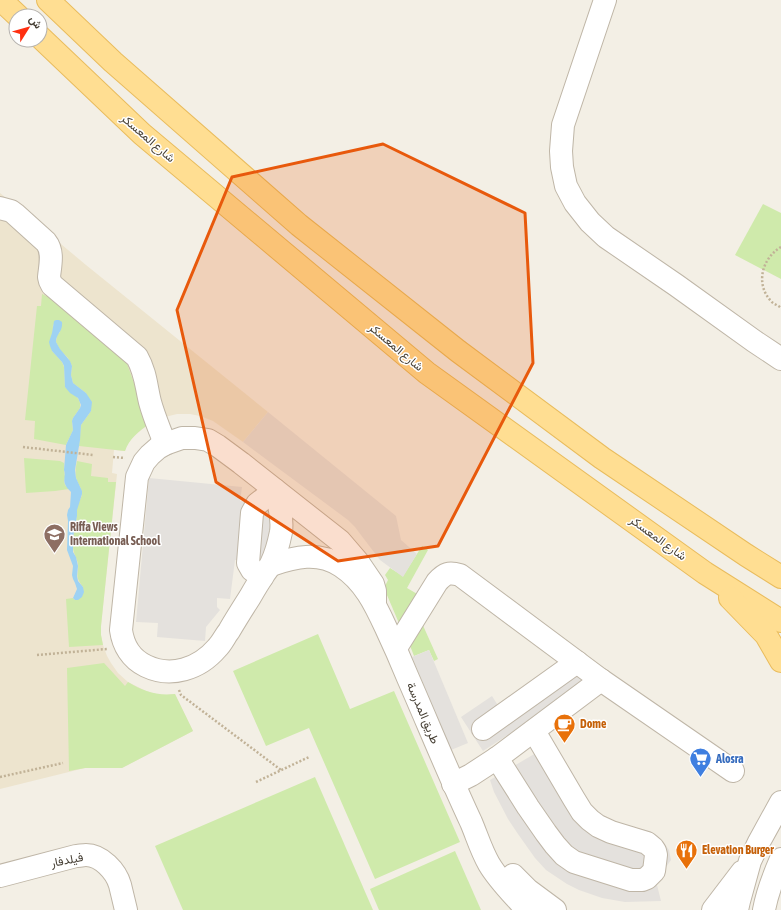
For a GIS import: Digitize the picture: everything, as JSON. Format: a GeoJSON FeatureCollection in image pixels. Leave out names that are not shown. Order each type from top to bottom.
{"type":"FeatureCollection","features":[{"type":"Feature","properties":{"kind":"main road"},"geometry":{"type":"LineString","coordinates":[[1,0],[10,8]]}},
{"type":"Feature","properties":{"kind":"main road"},"geometry":{"type":"LineString","coordinates":[[48,0],[112,62],[299,225],[458,352],[602,458],[781,577]]}},
{"type":"Feature","properties":{"kind":"main road","name":"شارع المعسكر"},"geometry":{"type":"LineString","coordinates":[[48,45],[142,134],[427,372],[705,573],[781,621]]}},
{"type":"Feature","properties":{"kind":"main road"},"geometry":{"type":"LineString","coordinates":[[746,555],[781,565]]}},
{"type":"Feature","properties":{"kind":"main road"},"geometry":{"type":"LineString","coordinates":[[705,573],[766,635],[781,661]]}},
{"type":"Feature","properties":{"kind":"street"},"geometry":{"type":"LineString","coordinates":[[604,0],[563,125],[560,151],[566,186],[575,203],[590,222],[606,237],[754,341],[781,358]]}},
{"type":"Feature","properties":{"kind":"street"},"geometry":{"type":"LineString","coordinates":[[0,208],[11,211],[15,214],[49,245],[51,251],[49,277],[52,285],[137,357],[143,369],[150,401],[165,444]]}},
{"type":"Feature","properties":{"kind":"street"},"geometry":{"type":"LineString","coordinates":[[275,490],[281,515],[279,543],[267,571],[218,648],[195,665],[181,670],[163,671],[140,663],[126,647],[122,639],[121,630],[137,477],[144,462],[158,448],[182,438],[208,440],[218,446],[241,463],[340,541],[350,551],[372,584],[375,591],[375,603]]}},
{"type":"Feature","properties":{"kind":"street"},"geometry":{"type":"LineString","coordinates":[[275,490],[257,504],[252,514],[248,563],[252,570],[267,571],[292,558],[305,556],[319,557],[341,566],[356,578],[375,603]]}},
{"type":"Feature","properties":{"kind":"street"},"geometry":{"type":"LineString","coordinates":[[396,648],[442,576],[448,573],[460,575],[601,680],[733,771]]}},
{"type":"Feature","properties":{"kind":"street","name":"طريق المدرسة"},"geometry":{"type":"LineString","coordinates":[[375,603],[396,648],[453,784],[489,864],[503,883],[528,910]]}},
{"type":"Feature","properties":{"kind":"street"},"geometry":{"type":"LineString","coordinates":[[483,729],[577,662]]}},
{"type":"Feature","properties":{"kind":"street"},"geometry":{"type":"LineString","coordinates":[[453,784],[471,775],[497,758],[601,680]]}},
{"type":"Feature","properties":{"kind":"street"},"geometry":{"type":"LineString","coordinates":[[497,758],[554,845],[564,855],[574,862],[631,880],[642,880],[647,878],[654,871],[656,855],[651,845],[611,832],[598,826],[590,820],[582,812],[534,731]]}},
{"type":"Feature","properties":{"kind":"street"},"geometry":{"type":"LineString","coordinates":[[737,910],[750,861],[781,802]]}},
{"type":"Feature","properties":{"kind":"street","name":"طريق المدرسة"},"geometry":{"type":"LineString","coordinates":[[471,822],[502,863],[528,890],[555,910]]}},
{"type":"Feature","properties":{"kind":"street","name":"فيلدفار"},"geometry":{"type":"LineString","coordinates":[[0,876],[76,856],[86,855],[95,857],[104,862],[112,871],[119,884],[126,910]]}},
{"type":"Feature","properties":{"kind":"street"},"geometry":{"type":"LineString","coordinates":[[764,910],[781,859]]}},
{"type":"Feature","properties":{"kind":"street"},"geometry":{"type":"LineString","coordinates":[[713,910],[750,861]]}},
{"type":"Feature","properties":{"kind":"path"},"geometry":{"type":"LineString","coordinates":[[781,247],[776,250],[765,263],[762,279],[763,287],[771,302],[781,308]]}},
{"type":"Feature","properties":{"kind":"path"},"geometry":{"type":"LineString","coordinates":[[23,448],[93,455]]}},
{"type":"Feature","properties":{"kind":"path"},"geometry":{"type":"LineString","coordinates":[[113,457],[130,459]]}},
{"type":"Feature","properties":{"kind":"path"},"geometry":{"type":"LineString","coordinates":[[37,656],[126,647]]}},
{"type":"Feature","properties":{"kind":"path"},"geometry":{"type":"LineString","coordinates":[[172,671],[181,695],[281,770]]}},
{"type":"Feature","properties":{"kind":"path"},"geometry":{"type":"LineString","coordinates":[[256,782],[309,757]]}},
{"type":"Feature","properties":{"kind":"path"},"geometry":{"type":"LineString","coordinates":[[0,777],[63,763]]}},
{"type":"Feature","properties":{"kind":"highlighted area"},"geometry":{"type":"Polygon","coordinates":[[[383,144],[525,213],[533,363],[438,546],[338,561],[216,482],[177,310],[232,177],[383,144]]]}},
{"type":"Feature","properties":{"kind":"shaded area","name":"Riffa Views International School"},"geometry":{"type":"Polygon","coordinates":[[[0,193],[86,265],[268,412],[243,442],[213,421],[190,414],[177,414],[165,417],[149,424],[135,435],[127,444],[125,451],[114,450],[112,473],[117,474],[101,626],[103,645],[111,663],[118,673],[128,682],[156,694],[175,694],[193,731],[122,768],[85,768],[0,789],[0,193]]]}},
{"type":"Feature","properties":{"kind":"shaded area"},"geometry":{"type":"Polygon","coordinates":[[[268,412],[396,516],[401,540],[417,554],[403,577],[380,560],[348,520],[243,442],[268,412]]]}},
{"type":"Feature","properties":{"kind":"shaded area"},"geometry":{"type":"Polygon","coordinates":[[[149,478],[242,487],[240,501],[267,503],[276,529],[260,564],[235,560],[230,599],[217,598],[217,607],[220,610],[206,627],[205,641],[157,637],[158,623],[136,622],[149,478]]]}},
{"type":"Feature","properties":{"kind":"shaded area"},"geometry":{"type":"Polygon","coordinates":[[[429,650],[468,743],[451,750],[412,657],[429,650]]]}},
{"type":"Feature","properties":{"kind":"shaded area"},"geometry":{"type":"Polygon","coordinates":[[[579,672],[588,679],[526,723],[483,751],[461,717],[492,696],[499,707],[579,672]]]}},
{"type":"Feature","properties":{"kind":"shaded area"},"geometry":{"type":"Polygon","coordinates":[[[536,753],[595,816],[630,828],[650,831],[658,836],[669,850],[671,860],[659,877],[657,885],[661,901],[625,902],[602,898],[567,884],[546,870],[535,858],[508,819],[494,792],[490,780],[536,753]]]}},
{"type":"Feature","properties":{"kind":"green space"},"geometry":{"type":"Polygon","coordinates":[[[763,204],[781,213],[781,279],[735,255],[763,204]]]}},
{"type":"Feature","properties":{"kind":"green space"},"geometry":{"type":"Polygon","coordinates":[[[42,294],[58,302],[126,361],[149,424],[138,432],[125,451],[79,446],[81,425],[91,411],[86,393],[73,383],[71,375],[72,366],[56,342],[57,335],[60,332],[53,324],[52,351],[62,362],[64,367],[65,387],[78,399],[80,408],[73,418],[73,430],[66,445],[34,439],[35,421],[25,420],[37,306],[41,306],[42,294]]]}},
{"type":"Feature","properties":{"kind":"green space"},"geometry":{"type":"Polygon","coordinates":[[[24,458],[60,461],[64,463],[64,481],[65,485],[69,489],[26,493],[24,458]]]}},
{"type":"Feature","properties":{"kind":"green space"},"geometry":{"type":"Polygon","coordinates":[[[77,461],[92,464],[91,476],[108,478],[108,482],[116,482],[101,626],[103,645],[69,647],[66,599],[73,598],[75,600],[83,587],[78,578],[78,564],[73,543],[77,507],[82,494],[76,477],[77,461]]]}},
{"type":"Feature","properties":{"kind":"green space"},"geometry":{"type":"Polygon","coordinates":[[[422,546],[428,550],[407,588],[419,595],[401,628],[384,588],[388,580],[385,575],[390,568],[403,576],[422,546]]]}},
{"type":"Feature","properties":{"kind":"green space"},"geometry":{"type":"Polygon","coordinates":[[[421,621],[438,659],[434,661],[429,650],[414,656],[409,643],[421,621]]]}},
{"type":"Feature","properties":{"kind":"green space"},"geometry":{"type":"Polygon","coordinates":[[[318,634],[350,709],[394,691],[460,842],[375,879],[309,728],[266,746],[233,671],[318,634]]]}},
{"type":"Feature","properties":{"kind":"green space"},"geometry":{"type":"Polygon","coordinates":[[[104,663],[125,686],[128,682],[150,692],[175,694],[193,731],[122,768],[85,768],[69,771],[67,668],[104,663]]]}},
{"type":"Feature","properties":{"kind":"green space"},"geometry":{"type":"Polygon","coordinates":[[[315,777],[373,910],[183,910],[155,846],[315,777]]]}},
{"type":"Feature","properties":{"kind":"green space"},"geometry":{"type":"Polygon","coordinates":[[[455,851],[481,910],[379,910],[370,889],[455,851]]]}},
{"type":"Feature","properties":{"kind":"water"},"geometry":{"type":"Polygon","coordinates":[[[56,320],[62,322],[62,325],[56,342],[70,361],[72,366],[71,375],[73,383],[86,393],[92,402],[91,411],[81,425],[75,470],[76,478],[82,491],[77,510],[73,537],[73,552],[78,566],[78,581],[83,587],[84,592],[82,597],[78,600],[73,598],[77,589],[72,575],[73,566],[67,550],[67,515],[70,507],[71,492],[64,481],[64,470],[66,445],[73,430],[72,421],[81,405],[78,398],[70,393],[65,387],[64,366],[52,351],[50,346],[49,342],[54,321],[56,320]]]}},
{"type":"Feature","properties":{"kind":"place","name":"Riffa Views International School"},"geometry":{"type":"Point","coordinates":[54,554]}},
{"type":"Feature","properties":{"kind":"place","name":"Dome"},"geometry":{"type":"Point","coordinates":[565,744]}},
{"type":"Feature","properties":{"kind":"place","name":"Alosra"},"geometry":{"type":"Point","coordinates":[700,778]}},
{"type":"Feature","properties":{"kind":"place","name":"Elevation Burger"},"geometry":{"type":"Point","coordinates":[686,870]}}]}
